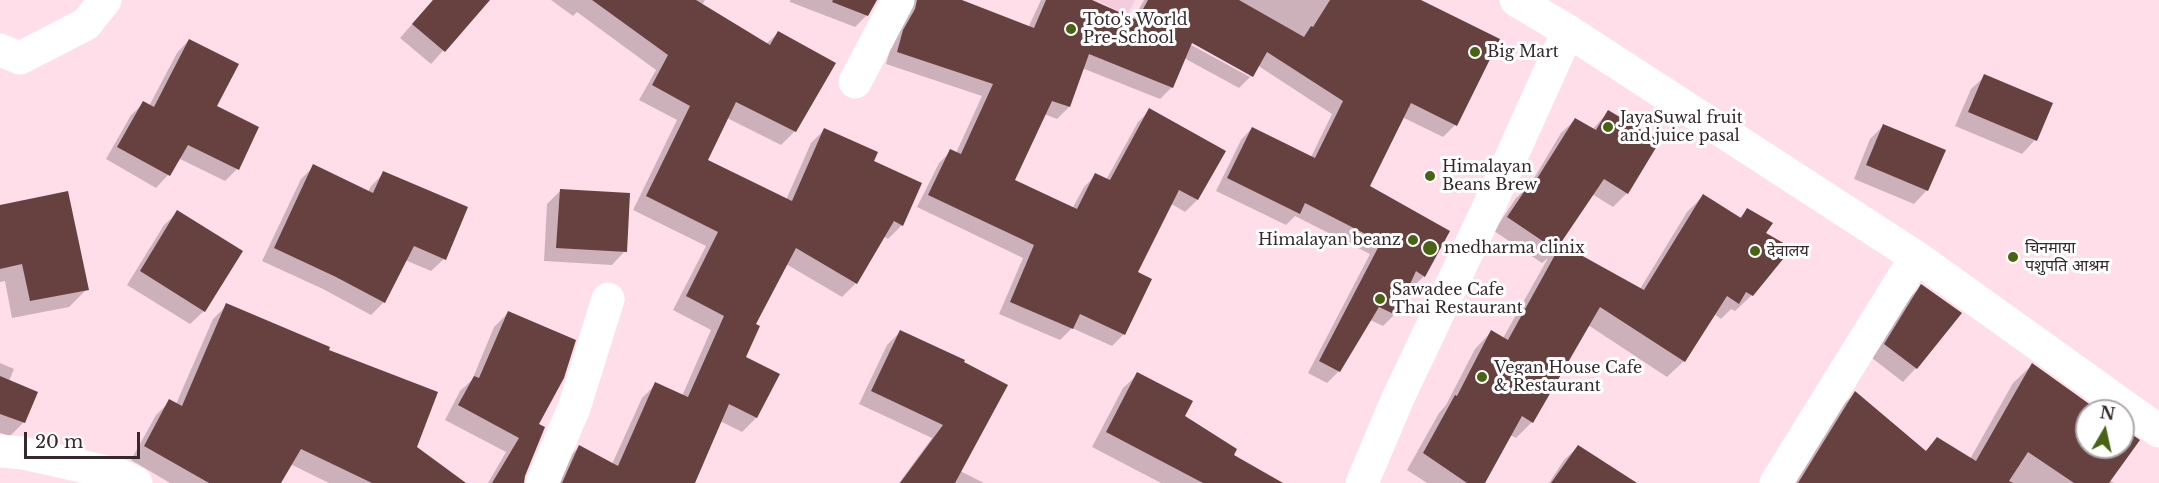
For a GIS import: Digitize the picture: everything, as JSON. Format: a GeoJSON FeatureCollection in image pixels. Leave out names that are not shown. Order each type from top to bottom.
{"type":"FeatureCollection","features":[{"type":"Feature","properties":{"kind":"street"},"geometry":{"type":"LineString","coordinates":[[0,50],[20,58],[86,24],[105,0]]}},
{"type":"Feature","properties":{"kind":"street"},"geometry":{"type":"LineString","coordinates":[[855,82],[898,0]]}},
{"type":"Feature","properties":{"kind":"street"},"geometry":{"type":"LineString","coordinates":[[1516,0],[1568,31],[1916,257],[2159,431]]}},
{"type":"Feature","properties":{"kind":"street"},"geometry":{"type":"LineString","coordinates":[[1362,483],[1397,400],[1490,204],[1568,31]]}},
{"type":"Feature","properties":{"kind":"street"},"geometry":{"type":"LineString","coordinates":[[1776,483],[1916,257]]}},
{"type":"Feature","properties":{"kind":"street"},"geometry":{"type":"LineString","coordinates":[[542,483],[574,408],[608,300]]}},
{"type":"Feature","properties":{"kind":"street"},"geometry":{"type":"LineString","coordinates":[[0,451],[23,453],[117,474],[136,483]]}},
{"type":"Feature","properties":{"kind":"shaded area","name":"Toto's World Pre-School"},"geometry":{"type":"Polygon","coordinates":[[[1052,0],[1135,0],[1127,16],[1098,1],[1077,39],[1052,0]]]}},
{"type":"Feature","properties":{"kind":"building"},"geometry":{"type":"Polygon","coordinates":[[[433,0],[490,0],[445,52],[412,24],[433,0]]]}},
{"type":"Feature","properties":{"kind":"building"},"geometry":{"type":"Polygon","coordinates":[[[592,0],[696,0],[770,45],[778,31],[836,63],[796,132],[736,102],[708,160],[792,201],[824,128],[878,152],[874,161],[922,183],[903,226],[894,221],[857,284],[796,248],[756,324],[760,326],[746,357],[780,374],[757,418],[729,404],[695,483],[562,483],[579,445],[618,466],[655,382],[688,397],[724,316],[686,296],[718,232],[646,196],[690,106],[652,85],[668,55],[592,0]]]}},
{"type":"Feature","properties":{"kind":"building"},"geometry":{"type":"Polygon","coordinates":[[[833,0],[877,0],[868,16],[832,2],[833,0]]]}},
{"type":"Feature","properties":{"kind":"building"},"geometry":{"type":"Polygon","coordinates":[[[917,0],[962,0],[1034,28],[1046,0],[1092,0],[1137,20],[1148,0],[1239,0],[1304,37],[1330,0],[1421,0],[1500,39],[1457,126],[1411,103],[1370,186],[1450,231],[1425,277],[1416,271],[1396,315],[1379,307],[1340,372],[1319,361],[1381,242],[1305,203],[1300,214],[1227,178],[1252,127],[1315,158],[1343,101],[1267,52],[1253,77],[1192,43],[1173,88],[1089,54],[1070,107],[1052,101],[1015,180],[1077,209],[1095,173],[1110,180],[1149,108],[1226,151],[1198,200],[1179,190],[1138,272],[1152,279],[1125,335],[1080,314],[1073,329],[1010,302],[1034,245],[928,195],[950,149],[961,154],[993,84],[897,52],[903,30],[915,9],[917,0]]]}},
{"type":"Feature","properties":{"kind":"building"},"geometry":{"type":"Polygon","coordinates":[[[189,39],[239,64],[217,106],[259,127],[239,170],[188,145],[170,176],[117,147],[143,101],[154,107],[189,39]]]}},
{"type":"Feature","properties":{"kind":"building"},"geometry":{"type":"Polygon","coordinates":[[[1984,74],[2053,103],[2037,141],[1968,112],[1984,74]]]}},
{"type":"Feature","properties":{"kind":"building"},"geometry":{"type":"Polygon","coordinates":[[[1608,110],[1660,141],[1628,194],[1604,179],[1556,250],[1507,217],[1530,183],[1533,185],[1575,118],[1596,130],[1608,110]]]}},
{"type":"Feature","properties":{"kind":"building"},"geometry":{"type":"Polygon","coordinates":[[[1883,124],[1946,150],[1928,191],[1866,165],[1883,124]]]}},
{"type":"Feature","properties":{"kind":"building"},"geometry":{"type":"Polygon","coordinates":[[[313,164],[373,193],[383,171],[468,207],[446,260],[414,246],[385,303],[274,248],[313,164]]]}},
{"type":"Feature","properties":{"kind":"building"},"geometry":{"type":"Polygon","coordinates":[[[560,189],[630,193],[627,252],[556,248],[560,189]]]}},
{"type":"Feature","properties":{"kind":"building"},"geometry":{"type":"Polygon","coordinates":[[[68,191],[89,290],[30,301],[22,264],[0,269],[0,205],[68,191]]]}},
{"type":"Feature","properties":{"kind":"building"},"geometry":{"type":"Polygon","coordinates":[[[1703,194],[1741,218],[1747,208],[1773,223],[1766,233],[1792,248],[1753,296],[1746,292],[1739,304],[1727,296],[1685,362],[1600,307],[1533,423],[1522,416],[1485,483],[1467,483],[1423,453],[1455,395],[1457,396],[1491,330],[1508,340],[1561,244],[1644,290],[1703,194]]]}},
{"type":"Feature","properties":{"kind":"building"},"geometry":{"type":"Polygon","coordinates":[[[177,210],[243,251],[205,312],[140,271],[177,210]]]}},
{"type":"Feature","properties":{"kind":"building"},"geometry":{"type":"Polygon","coordinates":[[[1921,284],[1962,313],[1917,369],[1884,344],[1921,284]]]}},
{"type":"Feature","properties":{"kind":"building"},"geometry":{"type":"Polygon","coordinates":[[[226,303],[330,347],[329,350],[438,392],[417,447],[466,483],[372,483],[301,449],[281,483],[209,483],[144,446],[169,399],[182,406],[226,303]]]}},
{"type":"Feature","properties":{"kind":"building"},"geometry":{"type":"Polygon","coordinates":[[[508,311],[576,340],[564,378],[539,424],[545,427],[524,483],[492,483],[519,438],[458,405],[474,376],[479,378],[508,311]]]}},
{"type":"Feature","properties":{"kind":"building"},"geometry":{"type":"Polygon","coordinates":[[[900,330],[965,360],[964,362],[1008,385],[955,483],[900,483],[943,425],[871,391],[900,330]]]}},
{"type":"Feature","properties":{"kind":"building"},"geometry":{"type":"Polygon","coordinates":[[[2032,363],[2082,399],[2075,399],[2075,459],[2126,459],[2109,483],[2074,483],[2028,452],[2009,481],[2013,483],[1798,483],[1855,391],[1926,451],[1937,437],[1976,461],[2032,363]]]}},
{"type":"Feature","properties":{"kind":"building"},"geometry":{"type":"Polygon","coordinates":[[[1137,372],[1193,401],[1185,416],[1237,449],[1234,455],[1283,483],[1203,483],[1106,432],[1137,372]]]}},
{"type":"Feature","properties":{"kind":"building"},"geometry":{"type":"Polygon","coordinates":[[[0,376],[38,392],[25,423],[0,414],[0,376]]]}},
{"type":"Feature","properties":{"kind":"building"},"geometry":{"type":"Polygon","coordinates":[[[2135,436],[2140,440],[2135,447],[2135,436]]]}},
{"type":"Feature","properties":{"kind":"building"},"geometry":{"type":"Polygon","coordinates":[[[1578,445],[1637,483],[1551,483],[1578,445]]]}},
{"type":"Feature","properties":{"kind":"place","name":"Toto's World Pre-School"},"geometry":{"type":"Point","coordinates":[1071,29]}},
{"type":"Feature","properties":{"kind":"place","name":"Big Mart"},"geometry":{"type":"Point","coordinates":[1475,52]}},
{"type":"Feature","properties":{"kind":"place","name":"JayaSuwal fruit and juice pasal"},"geometry":{"type":"Point","coordinates":[1608,127]}},
{"type":"Feature","properties":{"kind":"place","name":"Himalayan Beans Brew"},"geometry":{"type":"Point","coordinates":[1430,176]}},
{"type":"Feature","properties":{"kind":"place","name":"Himalayan beanz"},"geometry":{"type":"Point","coordinates":[1413,240]}},
{"type":"Feature","properties":{"kind":"place","name":"medharma clinix"},"geometry":{"type":"Point","coordinates":[1430,248]}},
{"type":"Feature","properties":{"kind":"place","name":"देवालय"},"geometry":{"type":"Point","coordinates":[1755,251]}},
{"type":"Feature","properties":{"kind":"place","name":"चिनमाया पशुपति आश्रम"},"geometry":{"type":"Point","coordinates":[2013,257]}},
{"type":"Feature","properties":{"kind":"place","name":"Sawadee Cafe Thai Restaurant"},"geometry":{"type":"Point","coordinates":[1380,299]}},
{"type":"Feature","properties":{"kind":"place","name":"Vegan House Cafe & Restaurant"},"geometry":{"type":"Point","coordinates":[1482,377]}}]}
